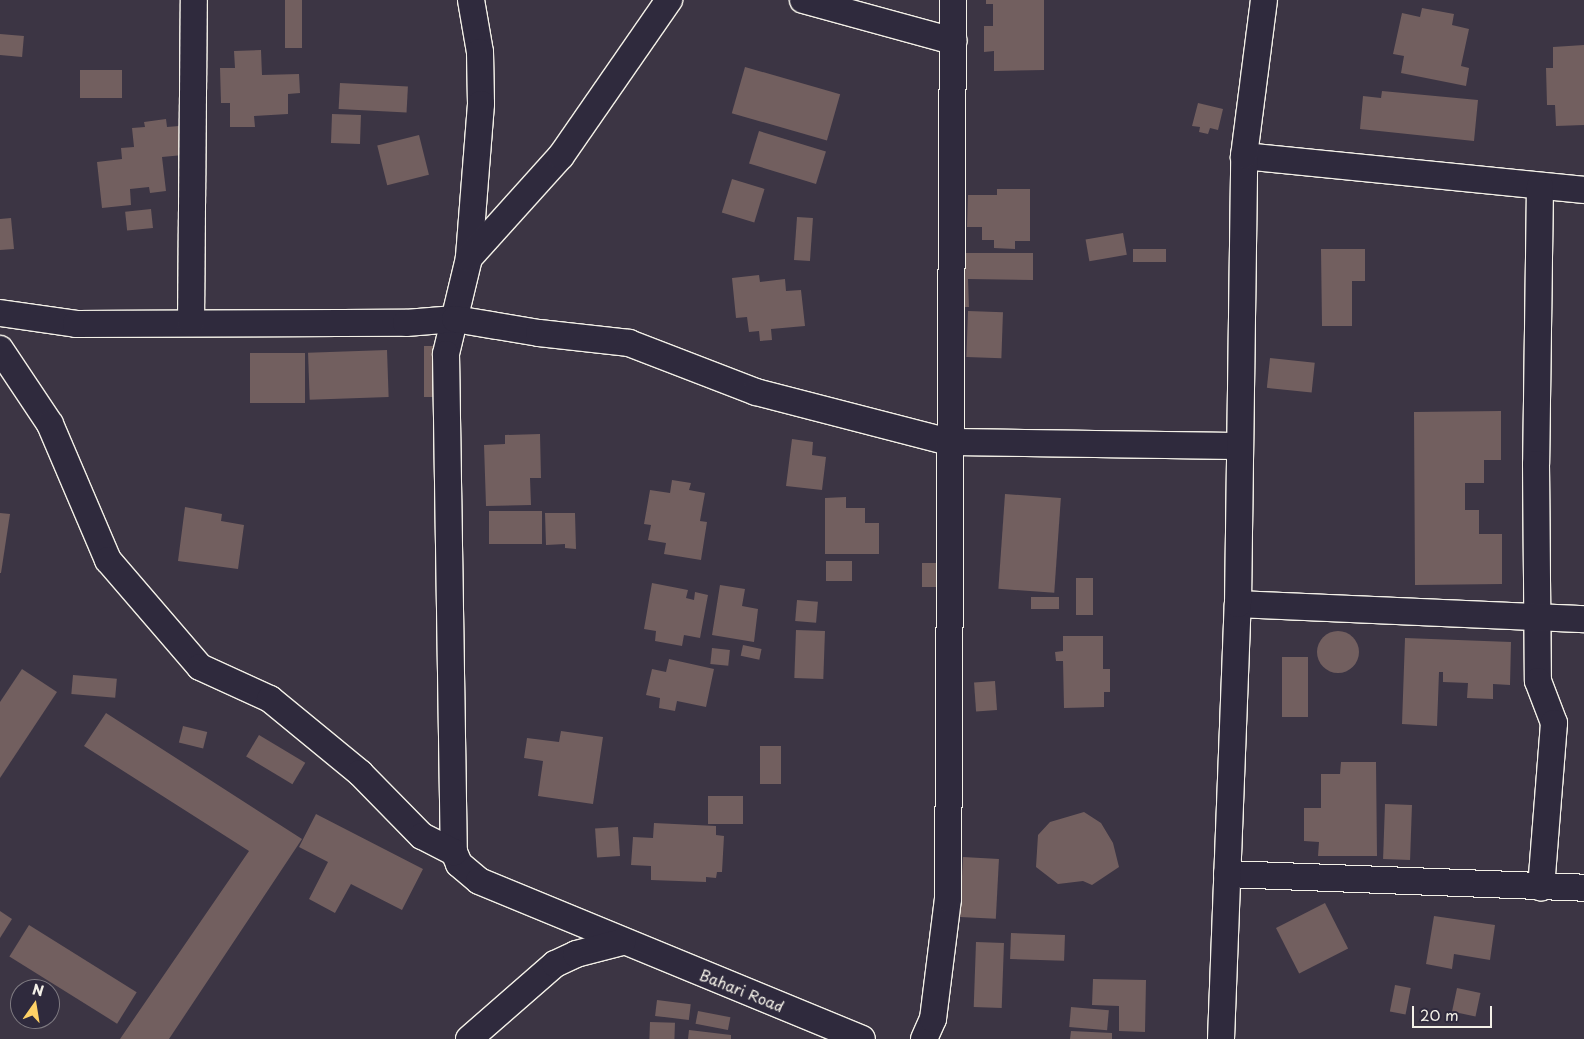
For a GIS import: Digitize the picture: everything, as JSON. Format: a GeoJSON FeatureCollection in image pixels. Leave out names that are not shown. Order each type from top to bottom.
{"type":"FeatureCollection","features":[{"type":"Feature","properties":{"kind":"street"},"geometry":{"type":"LineString","coordinates":[[190,324],[194,0]]}},
{"type":"Feature","properties":{"kind":"street"},"geometry":{"type":"LineString","coordinates":[[0,349],[50,424],[108,560],[200,667],[270,699],[360,773],[422,836],[454,852],[446,354],[469,258],[481,104],[480,52],[471,0]]}},
{"type":"Feature","properties":{"kind":"street"},"geometry":{"type":"LineString","coordinates":[[469,258],[562,156],[669,0]]}},
{"type":"Feature","properties":{"kind":"street"},"geometry":{"type":"LineString","coordinates":[[804,0],[953,41]]}},
{"type":"Feature","properties":{"kind":"street"},"geometry":{"type":"LineString","coordinates":[[924,1039],[933,1019],[948,899],[953,0]]}},
{"type":"Feature","properties":{"kind":"street"},"geometry":{"type":"LineString","coordinates":[[1220,1039],[1238,604],[1244,156],[1264,0]]}},
{"type":"Feature","properties":{"kind":"street"},"geometry":{"type":"LineString","coordinates":[[1244,156],[1584,190]]}},
{"type":"Feature","properties":{"kind":"street"},"geometry":{"type":"LineString","coordinates":[[1540,186],[1536,464],[1538,681],[1554,723],[1541,887]]}},
{"type":"Feature","properties":{"kind":"street"},"geometry":{"type":"LineString","coordinates":[[0,313],[76,324],[406,323],[455,319],[539,333],[630,343],[756,392],[950,442],[1240,446]]}},
{"type":"Feature","properties":{"kind":"street"},"geometry":{"type":"LineString","coordinates":[[1238,604],[1584,619]]}},
{"type":"Feature","properties":{"kind":"street","name":"Bahari Road"},"geometry":{"type":"LineString","coordinates":[[454,852],[459,864],[479,881],[827,1032],[862,1039]]}},
{"type":"Feature","properties":{"kind":"street"},"geometry":{"type":"LineString","coordinates":[[1227,874],[1584,888]]}},
{"type":"Feature","properties":{"kind":"street"},"geometry":{"type":"LineString","coordinates":[[469,1039],[555,964],[576,954],[622,942]]}},
{"type":"Feature","properties":{"kind":"building"},"geometry":{"type":"Polygon","coordinates":[[[285,0],[302,0],[302,48],[285,48],[285,0]]]}},
{"type":"Feature","properties":{"kind":"building"},"geometry":{"type":"Polygon","coordinates":[[[986,0],[1044,0],[1044,70],[994,71],[994,51],[984,52],[984,26],[993,26],[993,4],[986,4],[986,0]]]}},
{"type":"Feature","properties":{"kind":"building"},"geometry":{"type":"Polygon","coordinates":[[[1422,8],[1454,14],[1452,25],[1469,29],[1461,66],[1469,68],[1466,86],[1401,73],[1404,56],[1393,54],[1402,13],[1420,17],[1422,8]]]}},
{"type":"Feature","properties":{"kind":"building"},"geometry":{"type":"Polygon","coordinates":[[[0,34],[24,36],[22,57],[0,55],[0,34]]]}},
{"type":"Feature","properties":{"kind":"building"},"geometry":{"type":"Polygon","coordinates":[[[1584,45],[1584,125],[1556,126],[1555,105],[1547,105],[1546,68],[1553,68],[1553,47],[1584,45]]]}},
{"type":"Feature","properties":{"kind":"building"},"geometry":{"type":"Polygon","coordinates":[[[261,50],[262,75],[299,74],[300,93],[288,94],[288,114],[254,116],[255,127],[230,127],[230,103],[221,103],[220,68],[235,68],[234,51],[261,50]]]}},
{"type":"Feature","properties":{"kind":"building"},"geometry":{"type":"Polygon","coordinates":[[[745,67],[840,94],[827,140],[732,113],[745,67]]]}},
{"type":"Feature","properties":{"kind":"building"},"geometry":{"type":"Polygon","coordinates":[[[80,70],[122,70],[122,98],[80,98],[80,70]]]}},
{"type":"Feature","properties":{"kind":"building"},"geometry":{"type":"Polygon","coordinates":[[[340,83],[408,87],[407,113],[339,109],[340,83]]]}},
{"type":"Feature","properties":{"kind":"building"},"geometry":{"type":"Polygon","coordinates":[[[1382,91],[1478,100],[1474,141],[1360,129],[1363,96],[1381,98],[1382,91]]]}},
{"type":"Feature","properties":{"kind":"building"},"geometry":{"type":"Polygon","coordinates":[[[1198,103],[1223,109],[1218,130],[1210,128],[1208,134],[1199,132],[1200,127],[1192,126],[1198,103]]]}},
{"type":"Feature","properties":{"kind":"building"},"geometry":{"type":"Polygon","coordinates":[[[332,114],[361,115],[360,144],[331,143],[332,114]]]}},
{"type":"Feature","properties":{"kind":"building"},"geometry":{"type":"Polygon","coordinates":[[[166,119],[167,127],[179,126],[183,155],[162,157],[166,191],[150,193],[149,187],[130,189],[131,205],[102,208],[97,162],[122,159],[121,148],[134,147],[132,128],[145,127],[144,122],[166,119]]]}},
{"type":"Feature","properties":{"kind":"building"},"geometry":{"type":"Polygon","coordinates":[[[759,131],[826,151],[816,184],[749,164],[759,131]]]}},
{"type":"Feature","properties":{"kind":"building"},"geometry":{"type":"Polygon","coordinates":[[[419,135],[429,175],[387,185],[377,145],[419,135]]]}},
{"type":"Feature","properties":{"kind":"building"},"geometry":{"type":"Polygon","coordinates":[[[732,179],[765,189],[754,222],[722,212],[732,179]]]}},
{"type":"Feature","properties":{"kind":"building"},"geometry":{"type":"Polygon","coordinates":[[[997,189],[1030,189],[1030,241],[1015,241],[1015,249],[994,248],[994,240],[982,240],[982,227],[967,227],[968,195],[997,195],[997,189]]]}},
{"type":"Feature","properties":{"kind":"building"},"geometry":{"type":"Polygon","coordinates":[[[151,209],[153,228],[127,231],[125,212],[151,209]]]}},
{"type":"Feature","properties":{"kind":"building"},"geometry":{"type":"Polygon","coordinates":[[[797,217],[813,218],[810,261],[794,260],[797,217]]]}},
{"type":"Feature","properties":{"kind":"building"},"geometry":{"type":"Polygon","coordinates":[[[11,218],[14,249],[0,250],[0,219],[11,218]]]}},
{"type":"Feature","properties":{"kind":"building"},"geometry":{"type":"Polygon","coordinates":[[[1123,233],[1127,255],[1089,261],[1086,240],[1123,233]]]}},
{"type":"Feature","properties":{"kind":"building"},"geometry":{"type":"Polygon","coordinates":[[[1133,249],[1166,249],[1166,262],[1133,262],[1133,249]]]}},
{"type":"Feature","properties":{"kind":"building"},"geometry":{"type":"Polygon","coordinates":[[[1321,249],[1365,249],[1365,281],[1352,281],[1352,326],[1322,326],[1321,249]]]}},
{"type":"Feature","properties":{"kind":"building"},"geometry":{"type":"Polygon","coordinates":[[[965,253],[1033,253],[1033,280],[968,279],[969,307],[952,307],[965,253]]]}},
{"type":"Feature","properties":{"kind":"building"},"geometry":{"type":"Polygon","coordinates":[[[759,275],[760,282],[785,279],[786,291],[801,290],[805,326],[771,329],[772,340],[760,341],[759,331],[749,332],[747,317],[736,318],[732,278],[759,275]]]}},
{"type":"Feature","properties":{"kind":"building"},"geometry":{"type":"Polygon","coordinates":[[[968,311],[1003,312],[1001,358],[966,357],[968,311]]]}},
{"type":"Feature","properties":{"kind":"building"},"geometry":{"type":"Polygon","coordinates":[[[424,346],[444,346],[444,397],[424,397],[424,346]]]}},
{"type":"Feature","properties":{"kind":"building"},"geometry":{"type":"Polygon","coordinates":[[[387,350],[389,397],[310,400],[308,353],[387,350]]]}},
{"type":"Feature","properties":{"kind":"building"},"geometry":{"type":"Polygon","coordinates":[[[250,353],[305,353],[305,403],[250,403],[250,353]]]}},
{"type":"Feature","properties":{"kind":"building"},"geometry":{"type":"Polygon","coordinates":[[[1270,358],[1315,363],[1312,393],[1267,388],[1270,358]]]}},
{"type":"Feature","properties":{"kind":"building"},"geometry":{"type":"Polygon","coordinates":[[[1501,411],[1501,460],[1484,460],[1484,483],[1465,483],[1465,510],[1479,510],[1479,534],[1502,534],[1502,584],[1415,585],[1414,412],[1501,411]]]}},
{"type":"Feature","properties":{"kind":"building"},"geometry":{"type":"Polygon","coordinates":[[[540,434],[541,478],[530,478],[531,505],[486,506],[484,445],[505,444],[505,435],[540,434]]]}},
{"type":"Feature","properties":{"kind":"building"},"geometry":{"type":"Polygon","coordinates":[[[792,439],[813,442],[812,455],[826,457],[822,490],[786,486],[792,439]]]}},
{"type":"Feature","properties":{"kind":"building"},"geometry":{"type":"Polygon","coordinates":[[[672,480],[691,483],[689,490],[705,493],[700,521],[707,522],[701,560],[664,554],[666,543],[648,540],[651,525],[644,524],[650,490],[670,493],[672,480]]]}},
{"type":"Feature","properties":{"kind":"building"},"geometry":{"type":"Polygon","coordinates":[[[1005,494],[1061,498],[1054,593],[998,589],[1005,494]]]}},
{"type":"Feature","properties":{"kind":"building"},"geometry":{"type":"Polygon","coordinates":[[[846,497],[846,508],[865,508],[865,523],[879,523],[879,554],[825,554],[825,498],[846,497]]]}},
{"type":"Feature","properties":{"kind":"building"},"geometry":{"type":"Polygon","coordinates":[[[185,507],[222,514],[221,521],[244,525],[238,569],[178,561],[185,507]]]}},
{"type":"Feature","properties":{"kind":"building"},"geometry":{"type":"Polygon","coordinates":[[[489,511],[542,511],[542,544],[489,544],[489,511]]]}},
{"type":"Feature","properties":{"kind":"building"},"geometry":{"type":"Polygon","coordinates":[[[0,513],[10,514],[1,573],[0,573],[0,513]]]}},
{"type":"Feature","properties":{"kind":"building"},"geometry":{"type":"Polygon","coordinates":[[[545,513],[575,513],[576,549],[565,548],[565,544],[546,545],[545,513]]]}},
{"type":"Feature","properties":{"kind":"building"},"geometry":{"type":"Polygon","coordinates":[[[826,561],[852,561],[852,581],[826,581],[826,561]]]}},
{"type":"Feature","properties":{"kind":"building"},"geometry":{"type":"Polygon","coordinates":[[[922,563],[936,563],[936,587],[922,587],[922,563]]]}},
{"type":"Feature","properties":{"kind":"building"},"geometry":{"type":"Polygon","coordinates":[[[1076,578],[1093,578],[1093,615],[1076,615],[1076,578]]]}},
{"type":"Feature","properties":{"kind":"building"},"geometry":{"type":"Polygon","coordinates":[[[652,583],[688,590],[686,598],[694,600],[695,592],[708,595],[700,638],[684,635],[682,646],[655,641],[656,631],[644,629],[652,583]]]}},
{"type":"Feature","properties":{"kind":"building"},"geometry":{"type":"Polygon","coordinates":[[[720,585],[745,589],[742,606],[758,609],[754,642],[712,635],[720,585]]]}},
{"type":"Feature","properties":{"kind":"building"},"geometry":{"type":"Polygon","coordinates":[[[1031,597],[1059,597],[1059,609],[1031,609],[1031,597]]]}},
{"type":"Feature","properties":{"kind":"building"},"geometry":{"type":"Polygon","coordinates":[[[797,600],[818,602],[816,623],[795,621],[797,600]]]}},
{"type":"Feature","properties":{"kind":"building"},"geometry":{"type":"Polygon","coordinates":[[[796,630],[825,631],[823,679],[794,678],[796,630]]]}},
{"type":"Feature","properties":{"kind":"building"},"geometry":{"type":"Polygon","coordinates":[[[1334,631],[1342,631],[1353,637],[1359,652],[1353,667],[1342,673],[1334,673],[1323,667],[1317,656],[1317,648],[1323,637],[1334,631]]]}},
{"type":"Feature","properties":{"kind":"building"},"geometry":{"type":"Polygon","coordinates":[[[1063,636],[1103,636],[1103,669],[1110,669],[1110,692],[1104,692],[1104,707],[1064,708],[1063,661],[1056,661],[1055,652],[1063,651],[1063,636]]]}},
{"type":"Feature","properties":{"kind":"building"},"geometry":{"type":"Polygon","coordinates":[[[1405,638],[1511,642],[1510,685],[1493,684],[1493,699],[1467,698],[1468,683],[1443,682],[1443,672],[1439,672],[1437,726],[1402,724],[1405,638]]]}},
{"type":"Feature","properties":{"kind":"building"},"geometry":{"type":"Polygon","coordinates":[[[743,645],[762,649],[759,660],[741,656],[743,645]]]}},
{"type":"Feature","properties":{"kind":"building"},"geometry":{"type":"Polygon","coordinates":[[[712,648],[730,650],[728,666],[710,664],[712,648]]]}},
{"type":"Feature","properties":{"kind":"building"},"geometry":{"type":"Polygon","coordinates":[[[1282,657],[1308,657],[1308,717],[1282,717],[1282,657]]]}},
{"type":"Feature","properties":{"kind":"building"},"geometry":{"type":"Polygon","coordinates":[[[669,659],[714,669],[706,707],[677,701],[675,711],[659,708],[660,698],[646,695],[652,669],[666,672],[669,659]]]}},
{"type":"Feature","properties":{"kind":"building"},"geometry":{"type":"Polygon","coordinates":[[[22,669],[57,692],[0,778],[0,702],[22,669]]]}},
{"type":"Feature","properties":{"kind":"building"},"geometry":{"type":"Polygon","coordinates":[[[73,675],[117,679],[115,698],[71,694],[73,675]]]}},
{"type":"Feature","properties":{"kind":"building"},"geometry":{"type":"Polygon","coordinates":[[[995,681],[997,710],[976,711],[974,682],[995,681]]]}},
{"type":"Feature","properties":{"kind":"building"},"geometry":{"type":"Polygon","coordinates":[[[106,713],[302,839],[169,1039],[120,1039],[249,851],[84,746],[106,713]]]}},
{"type":"Feature","properties":{"kind":"building"},"geometry":{"type":"Polygon","coordinates":[[[183,726],[207,732],[203,749],[179,742],[183,726]]]}},
{"type":"Feature","properties":{"kind":"building"},"geometry":{"type":"Polygon","coordinates":[[[561,731],[603,737],[593,804],[538,796],[543,761],[524,758],[527,738],[559,742],[561,731]]]}},
{"type":"Feature","properties":{"kind":"building"},"geometry":{"type":"Polygon","coordinates":[[[259,735],[305,763],[292,784],[246,756],[259,735]]]}},
{"type":"Feature","properties":{"kind":"building"},"geometry":{"type":"Polygon","coordinates":[[[760,746],[781,746],[781,784],[760,784],[760,746]]]}},
{"type":"Feature","properties":{"kind":"building"},"geometry":{"type":"Polygon","coordinates":[[[1341,762],[1376,762],[1377,856],[1318,856],[1319,842],[1304,841],[1304,808],[1321,808],[1321,774],[1340,774],[1341,762]]]}},
{"type":"Feature","properties":{"kind":"building"},"geometry":{"type":"Polygon","coordinates":[[[708,796],[743,796],[743,824],[708,824],[708,796]]]}},
{"type":"Feature","properties":{"kind":"building"},"geometry":{"type":"Polygon","coordinates":[[[1385,804],[1412,805],[1410,860],[1383,859],[1385,804]]]}},
{"type":"Feature","properties":{"kind":"building"},"geometry":{"type":"Polygon","coordinates":[[[1084,812],[1101,823],[1113,843],[1119,867],[1092,885],[1083,881],[1058,884],[1036,867],[1038,835],[1050,822],[1084,812]]]}},
{"type":"Feature","properties":{"kind":"building"},"geometry":{"type":"Polygon","coordinates":[[[316,814],[423,869],[402,910],[351,884],[335,913],[309,899],[328,862],[299,847],[316,814]]]}},
{"type":"Feature","properties":{"kind":"building"},"geometry":{"type":"Polygon","coordinates":[[[654,823],[716,826],[716,835],[724,836],[722,872],[717,872],[716,878],[706,877],[706,882],[651,880],[651,866],[631,865],[633,837],[653,838],[654,823]]]}},
{"type":"Feature","properties":{"kind":"building"},"geometry":{"type":"Polygon","coordinates":[[[618,827],[620,856],[597,858],[595,829],[618,827]]]}},
{"type":"Feature","properties":{"kind":"building"},"geometry":{"type":"Polygon","coordinates":[[[963,857],[999,859],[996,919],[960,917],[963,857]]]}},
{"type":"Feature","properties":{"kind":"building"},"geometry":{"type":"Polygon","coordinates":[[[1325,903],[1348,948],[1299,973],[1276,928],[1325,903]]]}},
{"type":"Feature","properties":{"kind":"building"},"geometry":{"type":"Polygon","coordinates":[[[0,911],[12,919],[0,938],[0,911]]]}},
{"type":"Feature","properties":{"kind":"building"},"geometry":{"type":"Polygon","coordinates":[[[1434,916],[1495,925],[1490,960],[1454,954],[1452,969],[1426,964],[1434,916]]]}},
{"type":"Feature","properties":{"kind":"building"},"geometry":{"type":"Polygon","coordinates":[[[29,925],[137,992],[117,1024],[60,988],[60,979],[46,979],[9,956],[29,925]]]}},
{"type":"Feature","properties":{"kind":"building"},"geometry":{"type":"Polygon","coordinates":[[[1011,933],[1065,935],[1064,961],[1010,959],[1011,933]]]}},
{"type":"Feature","properties":{"kind":"building"},"geometry":{"type":"Polygon","coordinates":[[[976,942],[1004,943],[1002,1008],[974,1007],[976,942]]]}},
{"type":"Feature","properties":{"kind":"building"},"geometry":{"type":"Polygon","coordinates":[[[1093,979],[1146,980],[1145,1032],[1119,1031],[1119,1006],[1092,1005],[1093,979]]]}},
{"type":"Feature","properties":{"kind":"building"},"geometry":{"type":"Polygon","coordinates":[[[1395,985],[1411,988],[1406,1015],[1390,1012],[1395,985]]]}},
{"type":"Feature","properties":{"kind":"building"},"geometry":{"type":"Polygon","coordinates":[[[1457,988],[1480,993],[1475,1016],[1452,1011],[1457,988]]]}},
{"type":"Feature","properties":{"kind":"building"},"geometry":{"type":"Polygon","coordinates":[[[657,1000],[691,1004],[689,1020],[655,1016],[657,1000]]]}},
{"type":"Feature","properties":{"kind":"building"},"geometry":{"type":"Polygon","coordinates":[[[1071,1007],[1109,1010],[1107,1030],[1069,1027],[1071,1007]]]}},
{"type":"Feature","properties":{"kind":"building"},"geometry":{"type":"Polygon","coordinates":[[[698,1011],[730,1017],[728,1030],[696,1024],[698,1011]]]}},
{"type":"Feature","properties":{"kind":"building"},"geometry":{"type":"Polygon","coordinates":[[[650,1022],[675,1023],[674,1039],[649,1039],[650,1022]]]}},
{"type":"Feature","properties":{"kind":"building"},"geometry":{"type":"Polygon","coordinates":[[[689,1030],[731,1035],[731,1039],[688,1039],[689,1030]]]}},
{"type":"Feature","properties":{"kind":"building"},"geometry":{"type":"Polygon","coordinates":[[[1071,1031],[1112,1033],[1112,1039],[1070,1039],[1071,1031]]]}}]}
